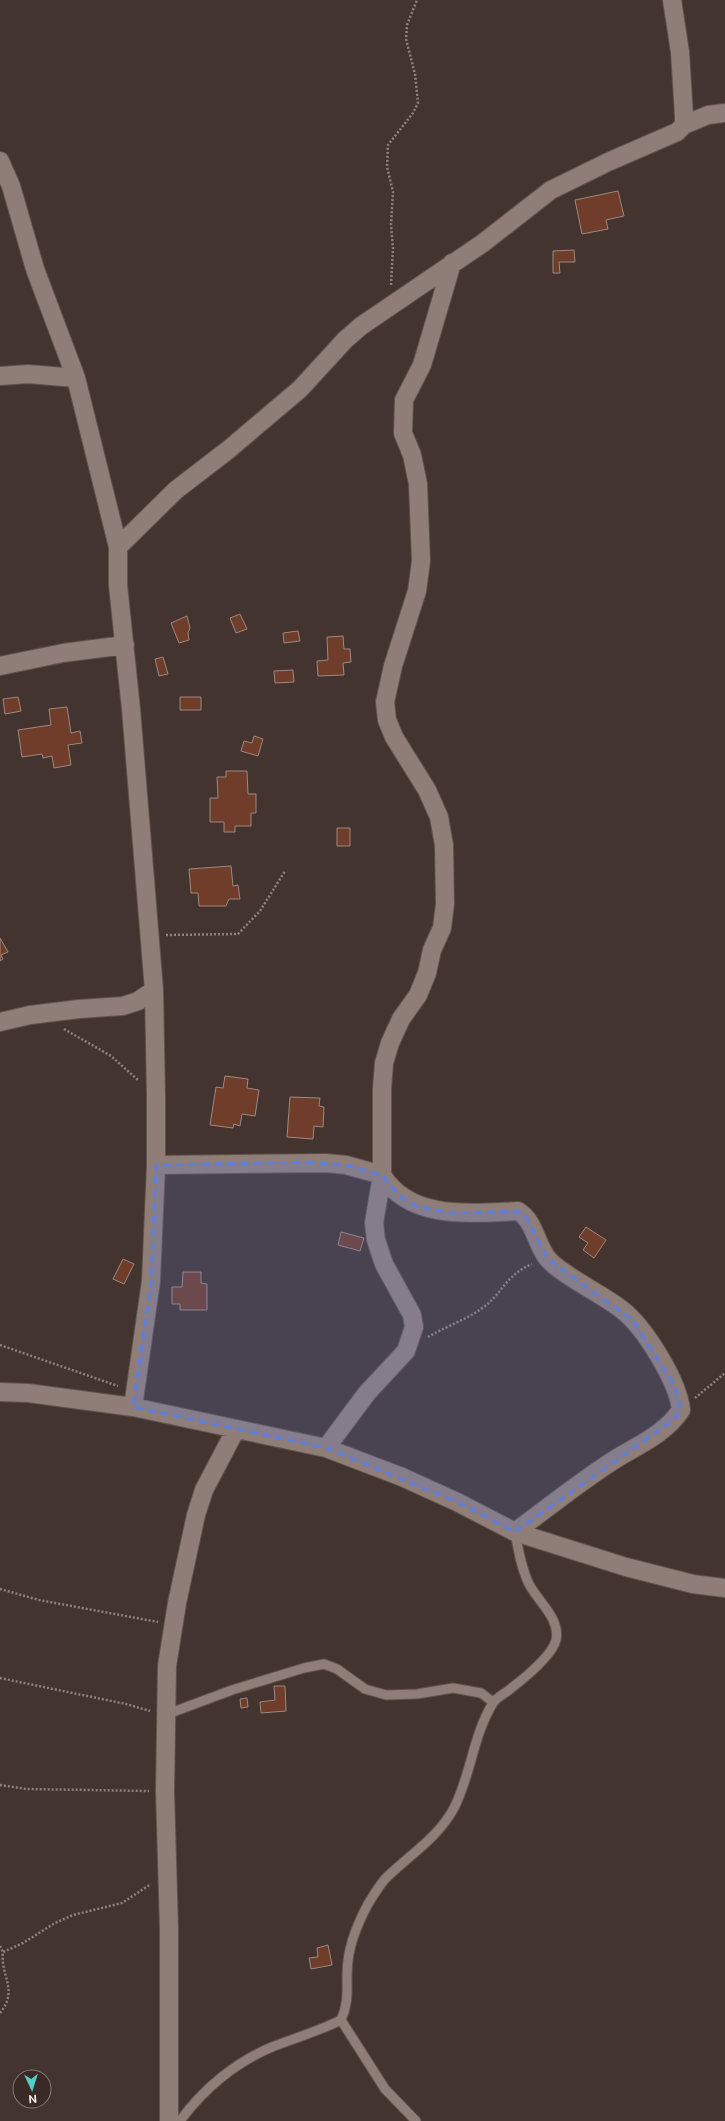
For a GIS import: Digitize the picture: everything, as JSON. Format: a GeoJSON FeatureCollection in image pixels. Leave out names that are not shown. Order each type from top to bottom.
{"type":"FeatureCollection","features":[{"type":"Feature","properties":{"kind":"street"},"geometry":{"type":"LineString","coordinates":[[672,0],[680,52],[684,125]]}},
{"type":"Feature","properties":{"kind":"street"},"geometry":{"type":"LineString","coordinates":[[118,547],[176,490],[269,416],[300,389],[345,340],[361,326],[483,243],[551,190],[608,162],[677,132],[684,125],[708,115],[725,113]]}},
{"type":"Feature","properties":{"kind":"street"},"geometry":{"type":"LineString","coordinates":[[0,161],[14,193],[35,269],[76,378],[118,547],[118,585],[125,645],[154,990],[156,1096],[156,1165],[151,1281],[134,1400]]}},
{"type":"Feature","properties":{"kind":"street"},"geometry":{"type":"LineString","coordinates":[[326,1448],[367,1393],[406,1351],[414,1327],[412,1315],[384,1264],[376,1240],[374,1223],[382,1175],[382,1088],[384,1064],[390,1042],[401,1019],[418,995],[427,973],[432,950],[442,928],[445,904],[444,845],[439,817],[427,790],[394,737],[387,720],[385,702],[395,659],[417,591],[421,561],[418,484],[412,455],[403,433],[404,400],[422,365],[452,263]]}},
{"type":"Feature","properties":{"kind":"street"},"geometry":{"type":"LineString","coordinates":[[0,376],[28,374],[76,378]]}},
{"type":"Feature","properties":{"kind":"street"},"geometry":{"type":"LineString","coordinates":[[0,666],[63,653],[125,645]]}},
{"type":"Feature","properties":{"kind":"street"},"geometry":{"type":"LineString","coordinates":[[0,1022],[44,1013],[123,1006],[138,1001],[154,990]]}},
{"type":"Feature","properties":{"kind":"street"},"geometry":{"type":"LineString","coordinates":[[156,1165],[326,1162],[346,1165],[382,1175],[389,1187],[400,1196],[418,1206],[453,1213],[518,1211],[526,1216],[548,1259],[622,1310],[633,1320],[663,1363],[680,1398],[681,1410],[664,1430],[609,1463],[515,1532]]}},
{"type":"Feature","properties":{"kind":"street"},"geometry":{"type":"LineString","coordinates":[[0,1392],[134,1400],[236,1429],[326,1448],[402,1477],[457,1502],[515,1532],[626,1567],[693,1584],[725,1588]]}},
{"type":"Feature","properties":{"kind":"street"},"geometry":{"type":"LineString","coordinates":[[169,2121],[169,1929],[166,1874],[165,1791],[165,1715],[167,1666],[173,1624],[196,1515],[204,1490],[236,1429]]}},
{"type":"Feature","properties":{"kind":"lane"},"geometry":{"type":"LineString","coordinates":[[180,2121],[189,2108],[209,2087],[242,2063],[270,2048],[341,2020],[346,2008],[348,1990],[348,1962],[353,1939],[368,1905],[384,1881],[430,1839],[443,1825],[454,1808],[480,1731],[493,1702],[522,1679],[550,1651],[556,1640],[553,1620],[528,1582],[520,1560],[515,1532]]}},
{"type":"Feature","properties":{"kind":"lane"},"geometry":{"type":"LineString","coordinates":[[165,1715],[232,1690],[304,1668],[324,1664],[337,1669],[365,1689],[386,1695],[417,1694],[453,1688],[481,1693],[493,1702]]}},
{"type":"Feature","properties":{"kind":"lane"},"geometry":{"type":"LineString","coordinates":[[341,2020],[385,2090],[416,2121]]}},
{"type":"Feature","properties":{"kind":"path"},"geometry":{"type":"LineString","coordinates":[[393,303],[391,280],[393,249],[391,225],[393,192],[387,167],[387,152],[388,145],[413,113],[418,103],[415,74],[406,39],[407,25],[417,0]]}},
{"type":"Feature","properties":{"kind":"path"},"geometry":{"type":"LineString","coordinates":[[150,938],[173,934],[224,936],[238,934],[260,911],[284,871]]}},
{"type":"Feature","properties":{"kind":"path"},"geometry":{"type":"LineString","coordinates":[[62,1028],[111,1056],[156,1096]]}},
{"type":"Feature","properties":{"kind":"path"},"geometry":{"type":"LineString","coordinates":[[406,1351],[442,1329],[481,1310],[493,1299],[508,1279],[518,1271],[548,1259]]}},
{"type":"Feature","properties":{"kind":"path"},"geometry":{"type":"LineString","coordinates":[[0,1345],[134,1400]]}},
{"type":"Feature","properties":{"kind":"path"},"geometry":{"type":"LineString","coordinates":[[681,1410],[725,1373]]}},
{"type":"Feature","properties":{"kind":"path"},"geometry":{"type":"LineString","coordinates":[[0,1589],[39,1600],[173,1624]]}},
{"type":"Feature","properties":{"kind":"path"},"geometry":{"type":"LineString","coordinates":[[0,1678],[126,1704],[165,1715]]}},
{"type":"Feature","properties":{"kind":"path"},"geometry":{"type":"LineString","coordinates":[[0,1785],[26,1789],[165,1791]]}},
{"type":"Feature","properties":{"kind":"path"},"geometry":{"type":"LineString","coordinates":[[3,1952],[23,1943],[55,1923],[73,1915],[122,1903],[166,1874]]}},
{"type":"Feature","properties":{"kind":"path"},"geometry":{"type":"LineString","coordinates":[[0,1946],[3,1952],[2,1968],[9,1990],[9,1998],[0,2013]]}},
{"type":"Feature","properties":{"kind":"highlighted area"},"geometry":{"type":"Polygon","coordinates":[[[307,1162],[346,1165],[382,1175],[400,1196],[417,1206],[453,1213],[518,1211],[526,1216],[548,1259],[633,1320],[675,1386],[681,1410],[674,1420],[515,1532],[457,1502],[326,1448],[133,1407],[151,1281],[156,1165],[307,1162]]]}},
{"type":"Feature","properties":{"kind":"building"},"geometry":{"type":"Polygon","coordinates":[[[618,191],[624,216],[606,220],[608,229],[582,234],[575,200],[618,191]]]}},
{"type":"Feature","properties":{"kind":"building"},"geometry":{"type":"Polygon","coordinates":[[[574,250],[575,262],[559,262],[560,273],[553,273],[553,251],[574,250]]]}},
{"type":"Feature","properties":{"kind":"building"},"geometry":{"type":"Polygon","coordinates":[[[240,614],[247,629],[236,633],[230,618],[240,614]]]}},
{"type":"Feature","properties":{"kind":"building"},"geometry":{"type":"Polygon","coordinates":[[[187,616],[190,628],[188,633],[189,640],[179,643],[171,623],[187,616]]]}},
{"type":"Feature","properties":{"kind":"building"},"geometry":{"type":"Polygon","coordinates":[[[298,631],[300,641],[284,643],[283,633],[298,631]]]}},
{"type":"Feature","properties":{"kind":"building"},"geometry":{"type":"Polygon","coordinates":[[[343,636],[344,649],[350,649],[351,662],[343,663],[344,675],[318,676],[317,661],[328,660],[327,637],[343,636]]]}},
{"type":"Feature","properties":{"kind":"building"},"geometry":{"type":"Polygon","coordinates":[[[163,657],[168,674],[159,676],[155,659],[163,657]]]}},
{"type":"Feature","properties":{"kind":"building"},"geometry":{"type":"Polygon","coordinates":[[[293,670],[294,682],[275,683],[274,671],[293,670]]]}},
{"type":"Feature","properties":{"kind":"building"},"geometry":{"type":"Polygon","coordinates":[[[18,697],[21,711],[5,714],[3,699],[18,697]]]}},
{"type":"Feature","properties":{"kind":"building"},"geometry":{"type":"Polygon","coordinates":[[[180,697],[201,697],[201,710],[180,710],[180,697]]]}},
{"type":"Feature","properties":{"kind":"building"},"geometry":{"type":"Polygon","coordinates":[[[67,707],[71,733],[80,731],[82,743],[68,745],[71,765],[54,768],[52,756],[43,758],[42,754],[22,757],[18,730],[51,725],[49,709],[67,707]]]}},
{"type":"Feature","properties":{"kind":"building"},"geometry":{"type":"Polygon","coordinates":[[[254,736],[263,739],[258,756],[241,751],[244,741],[252,743],[254,736]]]}},
{"type":"Feature","properties":{"kind":"building"},"geometry":{"type":"Polygon","coordinates":[[[226,771],[247,771],[248,794],[256,794],[256,813],[251,813],[251,826],[235,826],[235,832],[224,832],[224,822],[210,822],[210,798],[218,798],[217,777],[226,777],[226,771]]]}},
{"type":"Feature","properties":{"kind":"building"},"geometry":{"type":"Polygon","coordinates":[[[337,828],[350,828],[350,846],[337,846],[337,828]]]}},
{"type":"Feature","properties":{"kind":"building"},"geometry":{"type":"Polygon","coordinates":[[[231,866],[233,886],[238,885],[240,899],[229,899],[226,906],[199,906],[198,893],[191,893],[189,869],[231,866]]]}},
{"type":"Feature","properties":{"kind":"building"},"geometry":{"type":"Polygon","coordinates":[[[0,938],[8,952],[1,955],[3,959],[0,961],[0,938]]]}},
{"type":"Feature","properties":{"kind":"building"},"geometry":{"type":"Polygon","coordinates":[[[225,1076],[248,1079],[247,1088],[259,1090],[255,1116],[242,1114],[240,1126],[234,1124],[233,1128],[210,1125],[216,1087],[223,1088],[225,1076]]]}},
{"type":"Feature","properties":{"kind":"building"},"geometry":{"type":"Polygon","coordinates":[[[290,1097],[320,1098],[319,1106],[324,1107],[323,1127],[314,1126],[313,1139],[287,1137],[290,1097]]]}},
{"type":"Feature","properties":{"kind":"building"},"geometry":{"type":"Polygon","coordinates":[[[586,1227],[606,1240],[594,1258],[583,1250],[588,1243],[579,1237],[586,1227]]]}},
{"type":"Feature","properties":{"kind":"building"},"geometry":{"type":"Polygon","coordinates":[[[341,1232],[364,1238],[360,1251],[338,1245],[341,1232]]]}},
{"type":"Feature","properties":{"kind":"building"},"geometry":{"type":"Polygon","coordinates":[[[123,1259],[134,1264],[124,1284],[113,1279],[123,1259]]]}},
{"type":"Feature","properties":{"kind":"building"},"geometry":{"type":"Polygon","coordinates":[[[183,1272],[201,1272],[201,1283],[207,1284],[207,1310],[180,1310],[180,1304],[172,1304],[172,1287],[182,1287],[183,1272]]]}},
{"type":"Feature","properties":{"kind":"building"},"geometry":{"type":"Polygon","coordinates":[[[274,1686],[285,1686],[286,1711],[261,1713],[260,1702],[275,1700],[274,1686]]]}},
{"type":"Feature","properties":{"kind":"building"},"geometry":{"type":"Polygon","coordinates":[[[247,1698],[248,1707],[241,1708],[240,1699],[247,1698]]]}},
{"type":"Feature","properties":{"kind":"building"},"geometry":{"type":"Polygon","coordinates":[[[328,1945],[332,1965],[311,1969],[309,1958],[318,1957],[317,1948],[328,1945]]]}}]}
